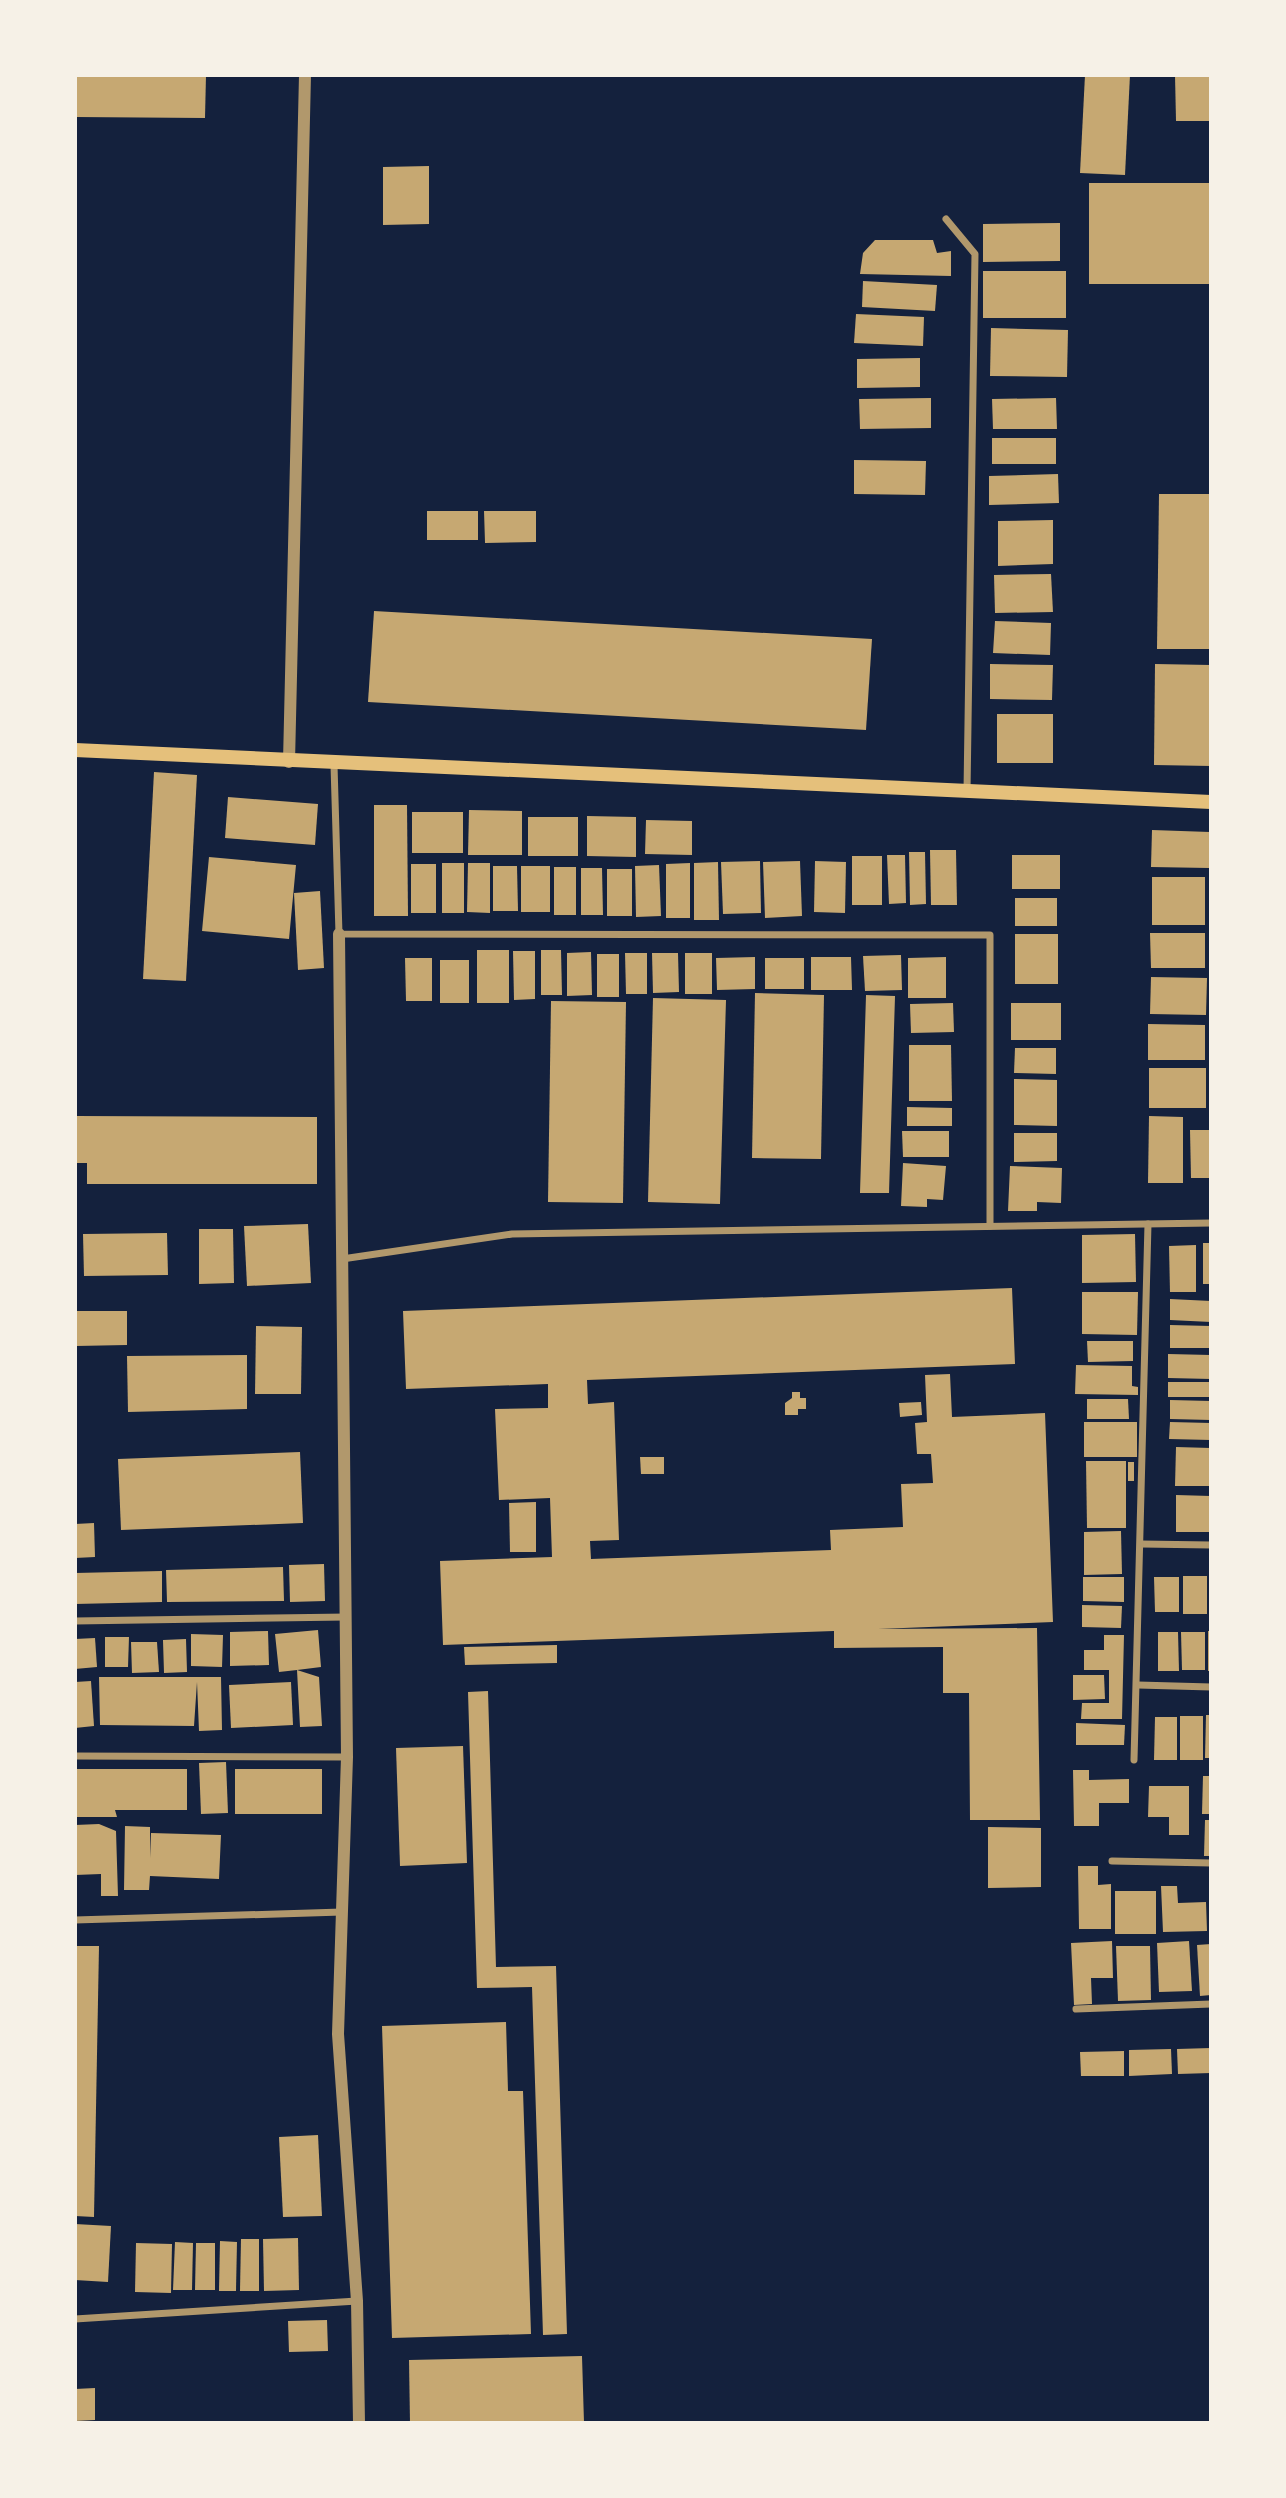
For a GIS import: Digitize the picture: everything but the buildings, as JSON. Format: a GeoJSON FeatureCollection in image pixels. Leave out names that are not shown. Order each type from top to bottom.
{"type":"FeatureCollection","features":[{"type":"Feature","properties":{"kind":"main road"},"geometry":{"type":"LineString","coordinates":[[75,750],[334,765],[1211,802]]}},
{"type":"Feature","properties":{"kind":"street"},"geometry":{"type":"LineString","coordinates":[[289,762],[305,75]]}},
{"type":"Feature","properties":{"kind":"street"},"geometry":{"type":"LineString","coordinates":[[946,219],[975,254],[967,791]]}},
{"type":"Feature","properties":{"kind":"street"},"geometry":{"type":"LineString","coordinates":[[334,765],[339,934],[347,1617],[347,1757],[338,2034],[357,2301],[359,2423]]}},
{"type":"Feature","properties":{"kind":"street"},"geometry":{"type":"LineString","coordinates":[[339,934],[990,935],[990,1226]]}},
{"type":"Feature","properties":{"kind":"street"},"geometry":{"type":"LineString","coordinates":[[342,1259],[512,1234],[1211,1223]]}},
{"type":"Feature","properties":{"kind":"street"},"geometry":{"type":"LineString","coordinates":[[1134,1760],[1148,1224]]}},
{"type":"Feature","properties":{"kind":"street"},"geometry":{"type":"LineString","coordinates":[[1141,1544],[1211,1545]]}},
{"type":"Feature","properties":{"kind":"street"},"geometry":{"type":"LineString","coordinates":[[75,1621],[347,1617]]}},
{"type":"Feature","properties":{"kind":"street"},"geometry":{"type":"LineString","coordinates":[[1138,1685],[1211,1687]]}},
{"type":"Feature","properties":{"kind":"street"},"geometry":{"type":"LineString","coordinates":[[75,1756],[347,1757]]}},
{"type":"Feature","properties":{"kind":"street"},"geometry":{"type":"LineString","coordinates":[[1112,1860],[1211,1863]]}},
{"type":"Feature","properties":{"kind":"street"},"geometry":{"type":"LineString","coordinates":[[75,1920],[342,1912]]}},
{"type":"Feature","properties":{"kind":"street"},"geometry":{"type":"LineString","coordinates":[[1076,2009],[1211,2004]]}},
{"type":"Feature","properties":{"kind":"street"},"geometry":{"type":"LineString","coordinates":[[75,2319],[357,2301]]}}]}
